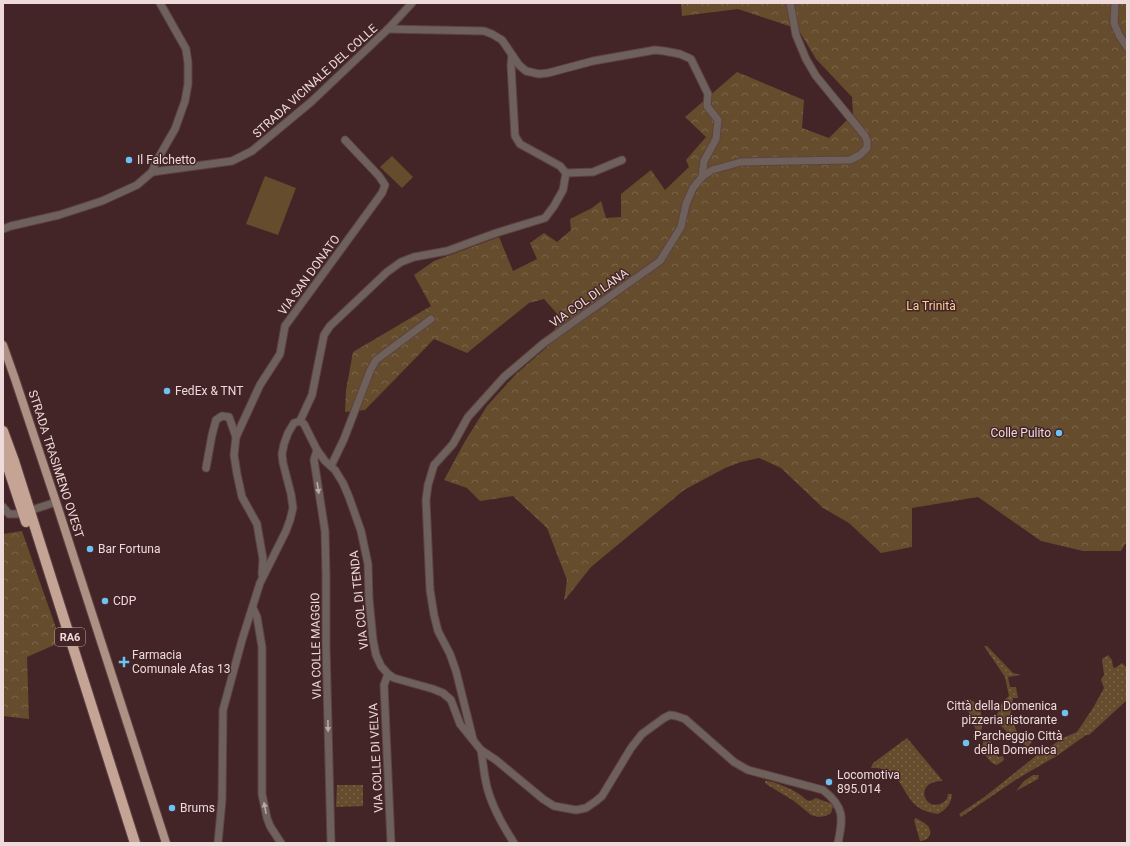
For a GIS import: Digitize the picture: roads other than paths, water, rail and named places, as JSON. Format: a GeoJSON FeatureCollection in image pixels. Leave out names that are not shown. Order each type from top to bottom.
{"type":"FeatureCollection","features":[{"type":"Feature","properties":{"kind":"highway","name":"RA6"},"geometry":{"type":"LineString","coordinates":[[3,431],[135,843]]}},
{"type":"Feature","properties":{"kind":"highway","name":"RA6"},"geometry":{"type":"LineString","coordinates":[[3,452],[128,843]]}},
{"type":"Feature","properties":{"kind":"main road","name":"STRADA TRASIMENO OVEST"},"geometry":{"type":"LineString","coordinates":[[3,345],[56,502],[166,843]]}},
{"type":"Feature","properties":{"kind":"street"},"geometry":{"type":"LineString","coordinates":[[3,230],[11,226],[59,215],[102,201],[137,185],[152,172],[175,129],[185,101],[188,84],[186,49],[160,3]]}},
{"type":"Feature","properties":{"kind":"street","name":"STRADA VICINALE DEL COLLE"},"geometry":{"type":"LineString","coordinates":[[152,172],[232,161],[252,151],[311,102],[388,30],[412,3]]}},
{"type":"Feature","properties":{"kind":"street","name":"VIA COL DI LANA"},"geometry":{"type":"LineString","coordinates":[[474,743],[456,671],[450,654],[438,631],[430,590],[426,500],[428,485],[434,465],[452,444],[468,418],[504,377],[544,343],[660,261],[681,227],[686,204],[693,188],[702,177],[712,170],[741,162],[850,160],[860,155],[868,148],[866,136],[816,76],[806,59],[796,35],[790,3]]}},
{"type":"Feature","properties":{"kind":"street"},"geometry":{"type":"LineString","coordinates":[[1115,3],[1114,23],[1119,35],[1127,47]]}},
{"type":"Feature","properties":{"kind":"street"},"geometry":{"type":"LineString","coordinates":[[388,30],[484,31],[502,40],[519,65],[526,71],[539,74],[593,61],[655,50],[680,54],[691,59],[708,94],[707,106],[718,120],[716,139],[704,161],[702,177]]}},
{"type":"Feature","properties":{"kind":"street"},"geometry":{"type":"LineString","coordinates":[[512,55],[511,65],[515,136],[520,144],[560,166],[566,173]]}},
{"type":"Feature","properties":{"kind":"street","name":"VIA SAN DONATO"},"geometry":{"type":"LineString","coordinates":[[262,576],[263,559],[257,524],[242,497],[237,474],[234,455],[236,437],[260,386],[280,354],[285,326],[382,193],[384,185],[379,176],[345,140]]}},
{"type":"Feature","properties":{"kind":"street"},"geometry":{"type":"LineString","coordinates":[[566,173],[593,172],[622,160]]}},
{"type":"Feature","properties":{"kind":"street"},"geometry":{"type":"LineString","coordinates":[[218,843],[222,800],[223,710],[242,640],[262,576],[286,531],[290,520],[293,508],[282,454],[288,433],[294,423],[300,421],[312,396],[324,335],[330,326],[387,272],[401,262],[414,257],[447,251],[496,233],[545,218],[554,206],[562,190],[566,173]]}},
{"type":"Feature","properties":{"kind":"street"},"geometry":{"type":"LineString","coordinates":[[331,466],[344,439],[370,371],[376,360],[431,319]]}},
{"type":"Feature","properties":{"kind":"street","name":"VIA SAN DONATO"},"geometry":{"type":"LineString","coordinates":[[206,468],[216,420],[222,416],[229,417],[236,437]]}},
{"type":"Feature","properties":{"kind":"street","name":"VIA COL DI TENDA"},"geometry":{"type":"LineString","coordinates":[[300,421],[304,424],[317,450],[325,461],[335,470],[343,483],[361,531],[368,564],[369,599],[376,656],[381,666],[388,674]]}},
{"type":"Feature","properties":{"kind":"street","name":"VIA COLLE MAGGIO"},"geometry":{"type":"LineString","coordinates":[[317,450],[314,460],[325,531],[331,843]]}},
{"type":"Feature","properties":{"kind":"street"},"geometry":{"type":"LineString","coordinates":[[35,509],[56,502]]}},
{"type":"Feature","properties":{"kind":"street"},"geometry":{"type":"LineString","coordinates":[[3,507],[9,514],[17,514]]}},
{"type":"Feature","properties":{"kind":"street"},"geometry":{"type":"LineString","coordinates":[[253,608],[257,617],[262,647],[262,794],[268,822],[281,843]]}},
{"type":"Feature","properties":{"kind":"street"},"geometry":{"type":"LineString","coordinates":[[388,674],[400,681],[443,693],[451,700],[460,724],[474,743],[543,799],[554,806],[576,810],[586,808],[596,801],[602,796],[631,748],[642,734],[670,715],[685,719],[734,762],[748,770],[823,790],[835,801],[841,811],[842,826],[838,843]]}},
{"type":"Feature","properties":{"kind":"street","name":"VIA COLLE DI VELVA"},"geometry":{"type":"LineString","coordinates":[[388,674],[384,685],[391,843]]}},
{"type":"Feature","properties":{"kind":"street"},"geometry":{"type":"LineString","coordinates":[[481,750],[487,787],[505,829],[514,843]]}},
{"type":"Feature","properties":{"kind":"place","name":"Il Falchetto"},"geometry":{"type":"Point","coordinates":[129,160]}},
{"type":"Feature","properties":{"kind":"place","name":"FedEx & TNT"},"geometry":{"type":"Point","coordinates":[167,391]}},
{"type":"Feature","properties":{"kind":"place","name":"Colle Pulito"},"geometry":{"type":"Point","coordinates":[1059,433]}},
{"type":"Feature","properties":{"kind":"place","name":"Bar Fortuna"},"geometry":{"type":"Point","coordinates":[90,549]}},
{"type":"Feature","properties":{"kind":"place","name":"CDP"},"geometry":{"type":"Point","coordinates":[105,601]}},
{"type":"Feature","properties":{"kind":"place","name":"Farmacia Comunale Afas 13"},"geometry":{"type":"Point","coordinates":[124,662]}},
{"type":"Feature","properties":{"kind":"place","name":"Città della Domenica pizzeria ristorante"},"geometry":{"type":"Point","coordinates":[1065,713]}},
{"type":"Feature","properties":{"kind":"place","name":"Parcheggio Città della Domenica"},"geometry":{"type":"Point","coordinates":[966,743]}},
{"type":"Feature","properties":{"kind":"place","name":"Locomotiva 895.014"},"geometry":{"type":"Point","coordinates":[829,782]}},
{"type":"Feature","properties":{"kind":"place","name":"Brums"},"geometry":{"type":"Point","coordinates":[172,808]}},
{"type":"Feature","properties":{"kind":"park label","name":"La Trinità"},"geometry":{"type":"Point","coordinates":[931,306]}}]}
